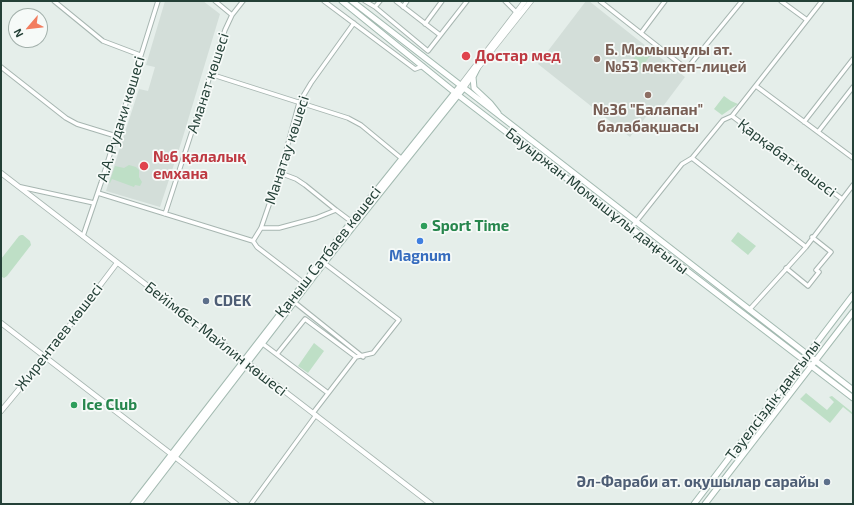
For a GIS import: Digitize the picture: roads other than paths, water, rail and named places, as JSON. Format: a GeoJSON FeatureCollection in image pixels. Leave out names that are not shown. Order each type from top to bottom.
{"type":"FeatureCollection","features":[{"type":"Feature","properties":{"kind":"main road","name":"Бауыржан Момышұлы даңғылы"},"geometry":{"type":"LineString","coordinates":[[342,1],[457,93],[853,398]]}},
{"type":"Feature","properties":{"kind":"main road","name":"Бауыржан Момышұлы даңғылы"},"geometry":{"type":"LineString","coordinates":[[352,1],[502,119],[853,390]]}},
{"type":"Feature","properties":{"kind":"main road"},"geometry":{"type":"LineString","coordinates":[[476,69],[473,77],[474,88],[490,103],[502,119]]}},
{"type":"Feature","properties":{"kind":"main road","name":"Қаныш Сәтбаев көшесі"},"geometry":{"type":"LineString","coordinates":[[246,362],[263,344],[304,283],[354,223],[461,87]]}},
{"type":"Feature","properties":{"kind":"main road","name":"Қаныш Сәтбаев көшесі"},"geometry":{"type":"LineString","coordinates":[[133,504],[173,456],[324,263],[401,158],[457,93]]}},
{"type":"Feature","properties":{"kind":"main road","name":"Тәуелсіздік даңғылы"},"geometry":{"type":"LineString","coordinates":[[694,504],[853,295]]}},
{"type":"Feature","properties":{"kind":"main road","name":"Тәуелсіздік даңғылы"},"geometry":{"type":"LineString","coordinates":[[705,504],[853,312]]}},
{"type":"Feature","properties":{"kind":"main road","name":"Қаныш Сәтбаев көшесі"},"geometry":{"type":"LineString","coordinates":[[139,504],[173,456]]}},
{"type":"Feature","properties":{"kind":"street"},"geometry":{"type":"LineString","coordinates":[[54,1],[103,41],[140,55]]}},
{"type":"Feature","properties":{"kind":"street","name":"А.А. Рудаки көшесі"},"geometry":{"type":"LineString","coordinates":[[83,236],[98,193],[158,1]]}},
{"type":"Feature","properties":{"kind":"street"},"geometry":{"type":"LineString","coordinates":[[215,1],[232,15]]}},
{"type":"Feature","properties":{"kind":"street","name":"Аманат көшесі"},"geometry":{"type":"LineString","coordinates":[[165,214],[225,30],[232,15],[244,1]]}},
{"type":"Feature","properties":{"kind":"street"},"geometry":{"type":"LineString","coordinates":[[324,1],[415,69],[423,66]]}},
{"type":"Feature","properties":{"kind":"street"},"geometry":{"type":"LineString","coordinates":[[375,7],[380,1]]}},
{"type":"Feature","properties":{"kind":"street"},"geometry":{"type":"LineString","coordinates":[[396,1],[440,35]]}},
{"type":"Feature","properties":{"kind":"street"},"geometry":{"type":"LineString","coordinates":[[403,6],[407,1]]}},
{"type":"Feature","properties":{"kind":"street"},"geometry":{"type":"LineString","coordinates":[[425,24],[442,1]]}},
{"type":"Feature","properties":{"kind":"street"},"geometry":{"type":"LineString","coordinates":[[505,1],[518,14]]}},
{"type":"Feature","properties":{"kind":"street","name":"Қаныш Сәтбаев көшесі"},"geometry":{"type":"LineString","coordinates":[[461,87],[518,14],[525,1]]}},
{"type":"Feature","properties":{"kind":"street","name":"Қаныш Сәтбаев көшесі"},"geometry":{"type":"LineString","coordinates":[[461,87],[518,14],[531,1]]}},
{"type":"Feature","properties":{"kind":"street"},"geometry":{"type":"LineString","coordinates":[[600,1],[684,67],[689,66],[742,1]]}},
{"type":"Feature","properties":{"kind":"street"},"geometry":{"type":"LineString","coordinates":[[641,33],[665,1]]}},
{"type":"Feature","properties":{"kind":"street"},"geometry":{"type":"LineString","coordinates":[[781,1],[807,20]]}},
{"type":"Feature","properties":{"kind":"street"},"geometry":{"type":"LineString","coordinates":[[632,227],[682,164],[692,158],[723,120],[732,116],[822,1]]}},
{"type":"Feature","properties":{"kind":"street"},"geometry":{"type":"LineString","coordinates":[[367,2],[428,51],[465,2]]}},
{"type":"Feature","properties":{"kind":"street","name":"Манатау көшесі"},"geometry":{"type":"LineString","coordinates":[[253,242],[261,228],[280,173],[299,103],[311,83],[354,24]]}},
{"type":"Feature","properties":{"kind":"street"},"geometry":{"type":"LineString","coordinates":[[400,39],[405,32]]}},
{"type":"Feature","properties":{"kind":"street"},"geometry":{"type":"LineString","coordinates":[[804,122],[853,59]]}},
{"type":"Feature","properties":{"kind":"street"},"geometry":{"type":"LineString","coordinates":[[1,67],[66,118],[77,124],[116,136]]}},
{"type":"Feature","properties":{"kind":"street"},"geometry":{"type":"LineString","coordinates":[[210,74],[348,118],[361,125],[401,158]]}},
{"type":"Feature","properties":{"kind":"street"},"geometry":{"type":"LineString","coordinates":[[756,86],[853,158]]}},
{"type":"Feature","properties":{"kind":"street"},"geometry":{"type":"LineString","coordinates":[[818,132],[853,87]]}},
{"type":"Feature","properties":{"kind":"street","name":"Қарқабат көшесі"},"geometry":{"type":"LineString","coordinates":[[732,116],[842,200]]}},
{"type":"Feature","properties":{"kind":"street"},"geometry":{"type":"LineString","coordinates":[[692,158],[806,247]]}},
{"type":"Feature","properties":{"kind":"street","name":"Бейімбет Майлин көшесі"},"geometry":{"type":"LineString","coordinates":[[1,173],[431,504]]}},
{"type":"Feature","properties":{"kind":"street"},"geometry":{"type":"LineString","coordinates":[[280,173],[296,179],[305,185],[354,223]]}},
{"type":"Feature","properties":{"kind":"street"},"geometry":{"type":"LineString","coordinates":[[749,310],[806,247],[812,237],[853,185]]}},
{"type":"Feature","properties":{"kind":"street"},"geometry":{"type":"LineString","coordinates":[[19,187],[94,203]]}},
{"type":"Feature","properties":{"kind":"street"},"geometry":{"type":"LineString","coordinates":[[98,193],[253,242],[257,247],[304,283]]}},
{"type":"Feature","properties":{"kind":"street"},"geometry":{"type":"LineString","coordinates":[[261,228],[279,228],[316,218],[336,210]]}},
{"type":"Feature","properties":{"kind":"street"},"geometry":{"type":"LineString","coordinates":[[786,268],[808,286],[819,272],[816,270],[831,252],[812,237]]}},
{"type":"Feature","properties":{"kind":"street","name":"Жирентаев көшесі"},"geometry":{"type":"LineString","coordinates":[[1,411],[45,358],[117,262]]}},
{"type":"Feature","properties":{"kind":"street"},"geometry":{"type":"LineString","coordinates":[[277,354],[305,319],[356,357],[363,357],[373,354],[399,320],[324,263]]}},
{"type":"Feature","properties":{"kind":"street"},"geometry":{"type":"LineString","coordinates":[[293,301],[363,357]]}},
{"type":"Feature","properties":{"kind":"street"},"geometry":{"type":"LineString","coordinates":[[1,323],[236,504]]}},
{"type":"Feature","properties":{"kind":"street"},"geometry":{"type":"LineString","coordinates":[[263,344],[328,393]]}},
{"type":"Feature","properties":{"kind":"street"},"geometry":{"type":"LineString","coordinates":[[251,504],[328,393],[356,357]]}},
{"type":"Feature","properties":{"kind":"place","name":"Достар мед"},"geometry":{"type":"Point","coordinates":[466,56]}},
{"type":"Feature","properties":{"kind":"place","name":"Б. Момышұлы ат. №53 мектеп-лицей"},"geometry":{"type":"Point","coordinates":[597,59]}},
{"type":"Feature","properties":{"kind":"place","name":"№36 \"Балапан\" балабақшасы"},"geometry":{"type":"Point","coordinates":[648,95]}},
{"type":"Feature","properties":{"kind":"place","name":"№6 қалалық емхана"},"geometry":{"type":"Point","coordinates":[144,166]}},
{"type":"Feature","properties":{"kind":"place","name":"Sport Time"},"geometry":{"type":"Point","coordinates":[424,226]}},
{"type":"Feature","properties":{"kind":"place","name":"Magnum"},"geometry":{"type":"Point","coordinates":[420,241]}},
{"type":"Feature","properties":{"kind":"place","name":"CDEK"},"geometry":{"type":"Point","coordinates":[206,301]}},
{"type":"Feature","properties":{"kind":"place","name":"Ice Club"},"geometry":{"type":"Point","coordinates":[74,405]}},
{"type":"Feature","properties":{"kind":"place","name":"Әл-Фараби ат. оқушылар сарайы"},"geometry":{"type":"Point","coordinates":[827,482]}}]}
